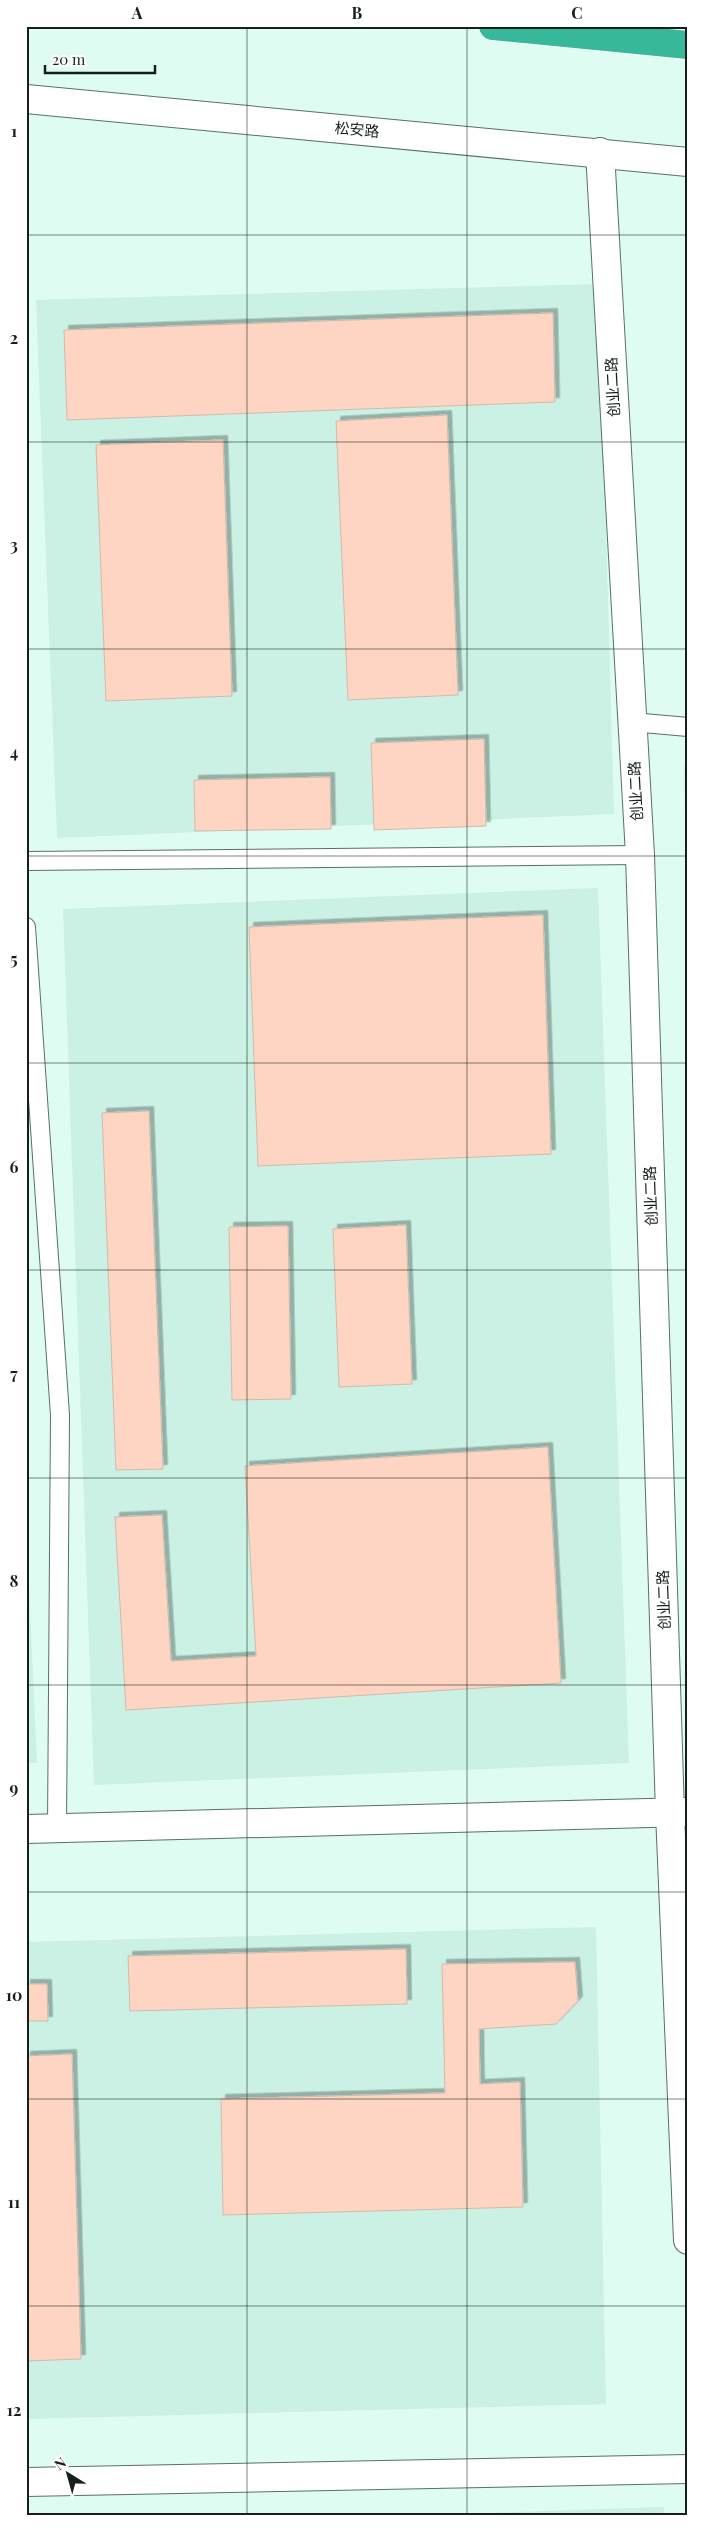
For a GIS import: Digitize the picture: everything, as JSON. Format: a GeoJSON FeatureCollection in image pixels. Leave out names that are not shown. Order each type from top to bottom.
{"type":"FeatureCollection","features":[{"type":"Feature","properties":{"kind":"highway"},"geometry":{"type":"LineString","coordinates":[[493,26],[688,45]]}},
{"type":"Feature","properties":{"kind":"street","name":"松安路"},"geometry":{"type":"LineString","coordinates":[[26,99],[600,152],[688,162]]}},
{"type":"Feature","properties":{"kind":"street","name":"创业二路"},"geometry":{"type":"LineString","coordinates":[[600,152],[640,855],[679,1813],[688,2240]]}},
{"type":"Feature","properties":{"kind":"street"},"geometry":{"type":"LineString","coordinates":[[26,1829],[679,1813]]}},
{"type":"Feature","properties":{"kind":"street"},"geometry":{"type":"LineString","coordinates":[[26,2482],[688,2470]]}},
{"type":"Feature","properties":{"kind":"lane"},"geometry":{"type":"LineString","coordinates":[[632,722],[688,727]]}},
{"type":"Feature","properties":{"kind":"lane"},"geometry":{"type":"LineString","coordinates":[[26,861],[640,855]]}},
{"type":"Feature","properties":{"kind":"lane"},"geometry":{"type":"LineString","coordinates":[[26,927],[60,1415],[57,1828]]}},
{"type":"Feature","properties":{"kind":"shaded area"},"geometry":{"type":"Polygon","coordinates":[[[599,284],[614,814],[57,838],[36,300],[599,284]]]}},
{"type":"Feature","properties":{"kind":"shaded area"},"geometry":{"type":"Polygon","coordinates":[[[688,765],[688,956],[684,766],[688,765]]]}},
{"type":"Feature","properties":{"kind":"shaded area"},"geometry":{"type":"Polygon","coordinates":[[[598,888],[629,1763],[94,1785],[63,909],[598,888]]]}},
{"type":"Feature","properties":{"kind":"shaded area"},"geometry":{"type":"Polygon","coordinates":[[[26,1525],[37,1763],[26,1763],[26,1525]]]}},
{"type":"Feature","properties":{"kind":"shaded area"},"geometry":{"type":"Polygon","coordinates":[[[596,1927],[606,2404],[26,2419],[26,1942],[596,1927]]]}},
{"type":"Feature","properties":{"kind":"shaded area"},"geometry":{"type":"Polygon","coordinates":[[[664,2507],[664,2515],[427,2515],[664,2507]]]}},
{"type":"Feature","properties":{"kind":"building"},"geometry":{"type":"Polygon","coordinates":[[[553,313],[555,402],[67,420],[64,330],[553,313]]]}},
{"type":"Feature","properties":{"kind":"building"},"geometry":{"type":"Polygon","coordinates":[[[447,415],[458,695],[348,700],[336,421],[447,415]]]}},
{"type":"Feature","properties":{"kind":"building"},"geometry":{"type":"Polygon","coordinates":[[[223,440],[232,696],[106,701],[96,445],[223,440]]]}},
{"type":"Feature","properties":{"kind":"building"},"geometry":{"type":"Polygon","coordinates":[[[484,739],[486,826],[374,830],[371,743],[484,739]]]}},
{"type":"Feature","properties":{"kind":"building"},"geometry":{"type":"Polygon","coordinates":[[[330,777],[331,829],[195,831],[194,780],[330,777]]]}},
{"type":"Feature","properties":{"kind":"building"},"geometry":{"type":"Polygon","coordinates":[[[543,915],[551,1154],[258,1166],[249,927],[543,915]]]}},
{"type":"Feature","properties":{"kind":"building"},"geometry":{"type":"Polygon","coordinates":[[[149,1111],[163,1469],[116,1470],[102,1113],[149,1111]]]}},
{"type":"Feature","properties":{"kind":"building"},"geometry":{"type":"Polygon","coordinates":[[[406,1225],[412,1384],[339,1387],[333,1229],[406,1225]]]}},
{"type":"Feature","properties":{"kind":"building"},"geometry":{"type":"Polygon","coordinates":[[[288,1226],[291,1399],[232,1400],[229,1227],[288,1226]]]}},
{"type":"Feature","properties":{"kind":"building"},"geometry":{"type":"Polygon","coordinates":[[[548,1447],[561,1683],[126,1710],[115,1517],[162,1515],[171,1661],[256,1656],[245,1466],[548,1447]]]}},
{"type":"Feature","properties":{"kind":"building"},"geometry":{"type":"Polygon","coordinates":[[[406,1949],[407,2004],[130,2011],[128,1956],[406,1949]]]}},
{"type":"Feature","properties":{"kind":"building"},"geometry":{"type":"Polygon","coordinates":[[[575,1962],[578,2001],[556,2024],[479,2029],[480,2084],[520,2082],[523,2207],[223,2215],[221,2099],[445,2093],[442,1964],[575,1962]]]}},
{"type":"Feature","properties":{"kind":"building"},"geometry":{"type":"Polygon","coordinates":[[[26,1984],[47,1984],[48,2021],[26,2021],[26,1984]]]}},
{"type":"Feature","properties":{"kind":"building"},"geometry":{"type":"Polygon","coordinates":[[[72,2054],[81,2359],[26,2361],[26,2056],[72,2054]]]}}]}
